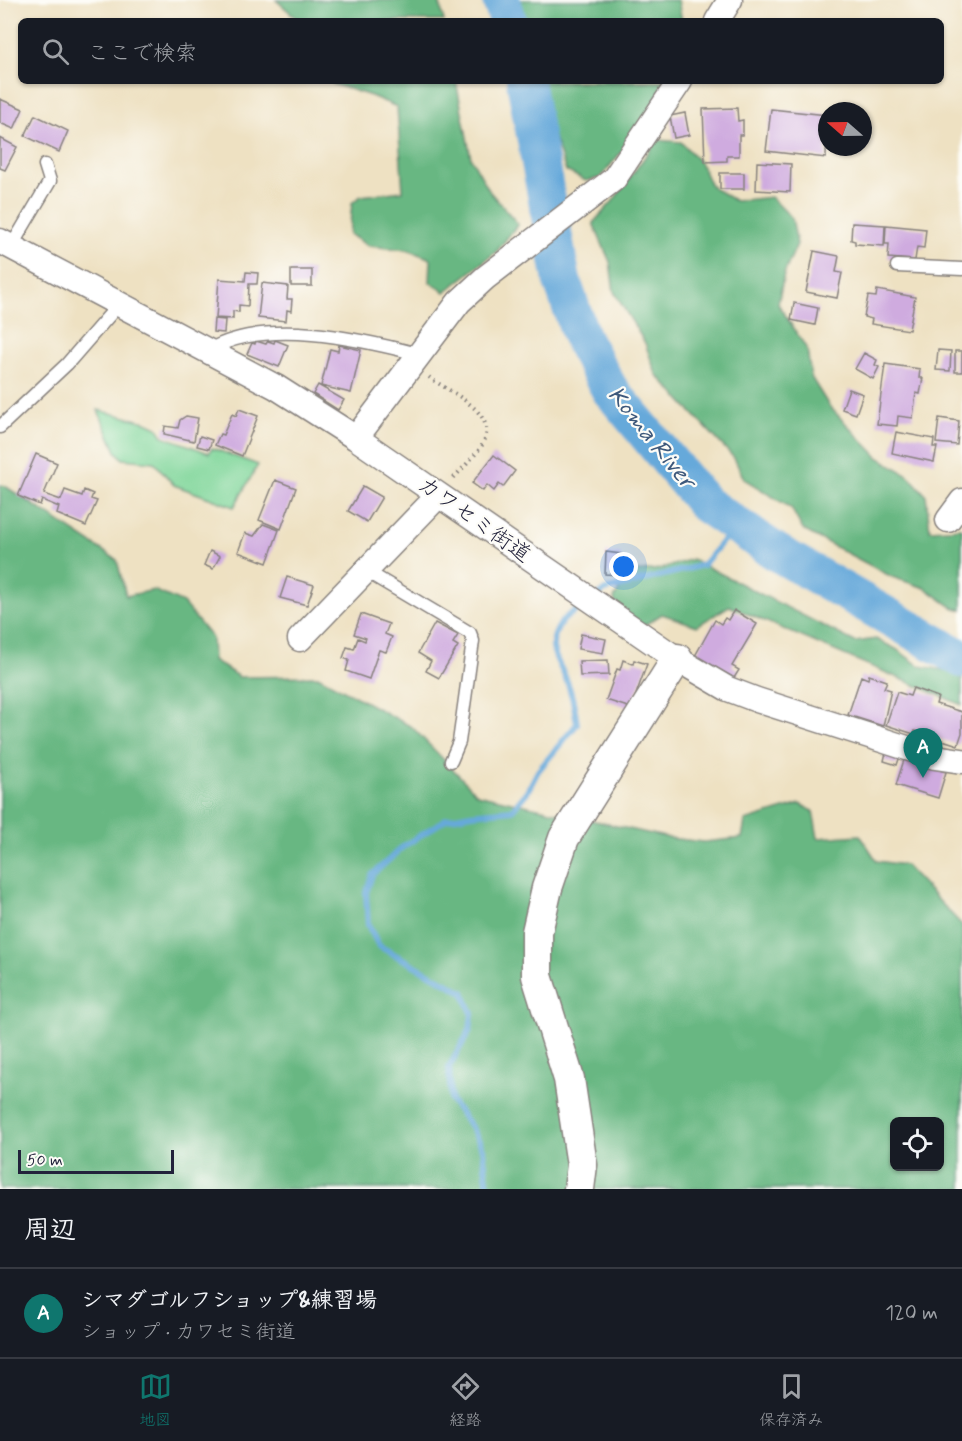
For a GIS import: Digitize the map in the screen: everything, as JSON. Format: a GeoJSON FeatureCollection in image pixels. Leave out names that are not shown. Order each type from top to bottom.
{"type":"FeatureCollection","features":[{"type":"Feature","properties":{"kind":"street"},"geometry":{"type":"LineString","coordinates":[[719,18],[730,0]]}},
{"type":"Feature","properties":{"kind":"street"},"geometry":{"type":"LineString","coordinates":[[356,438],[459,302],[485,278],[614,179],[678,84]]}},
{"type":"Feature","properties":{"kind":"street","name":"カワセミ街道"},"geometry":{"type":"LineString","coordinates":[[6,244],[276,387],[356,438],[677,659],[728,688],[757,700],[935,757],[962,761]]}},
{"type":"Feature","properties":{"kind":"street"},"geometry":{"type":"LineString","coordinates":[[300,639],[438,496]]}},
{"type":"Feature","properties":{"kind":"street"},"geometry":{"type":"LineString","coordinates":[[579,1189],[582,1165],[569,1078],[537,976],[537,932],[547,888],[564,838],[677,659]]}},
{"type":"Feature","properties":{"kind":"lane"},"geometry":{"type":"LineString","coordinates":[[6,244],[50,181],[45,165]]}},
{"type":"Feature","properties":{"kind":"lane"},"geometry":{"type":"LineString","coordinates":[[897,266],[962,269]]}},
{"type":"Feature","properties":{"kind":"lane"},"geometry":{"type":"LineString","coordinates":[[0,427],[67,364],[120,303]]}},
{"type":"Feature","properties":{"kind":"lane"},"geometry":{"type":"LineString","coordinates":[[209,350],[219,344],[244,338],[290,334],[357,339],[418,354]]}},
{"type":"Feature","properties":{"kind":"lane"},"geometry":{"type":"LineString","coordinates":[[366,571],[470,633],[473,641],[459,742],[451,761]]}},
{"type":"Feature","properties":{"kind":"path"},"geometry":{"type":"LineString","coordinates":[[418,354],[424,373],[479,413],[486,425],[485,440],[438,496]]}},
{"type":"Feature","properties":{"kind":"green space"},"geometry":{"type":"Polygon","coordinates":[[[276,0],[439,0],[443,18],[297,18],[276,0]]]}},
{"type":"Feature","properties":{"kind":"green space"},"geometry":{"type":"Polygon","coordinates":[[[517,0],[678,0],[681,18],[522,18],[517,0]]]}},
{"type":"Feature","properties":{"kind":"green space"},"geometry":{"type":"Polygon","coordinates":[[[333,84],[457,84],[471,158],[490,192],[518,224],[497,251],[445,292],[430,282],[431,259],[408,250],[368,246],[349,234],[352,203],[361,196],[403,191],[397,107],[333,84]]]}},
{"type":"Feature","properties":{"kind":"green space"},"geometry":{"type":"Polygon","coordinates":[[[535,84],[665,84],[631,140],[600,178],[586,181],[566,171],[535,84]]]}},
{"type":"Feature","properties":{"kind":"green space"},"geometry":{"type":"Polygon","coordinates":[[[657,140],[681,142],[700,162],[711,186],[735,201],[771,197],[792,218],[797,244],[784,274],[778,304],[807,349],[811,377],[829,406],[878,457],[908,475],[926,495],[930,530],[962,528],[962,610],[952,607],[925,588],[892,577],[803,530],[791,508],[744,479],[734,458],[656,374],[645,343],[614,292],[610,262],[593,223],[613,201],[657,140]]]}},
{"type":"Feature","properties":{"kind":"green space"},"geometry":{"type":"Polygon","coordinates":[[[98,410],[146,422],[157,427],[163,436],[209,453],[212,448],[258,465],[234,507],[174,485],[154,462],[123,459],[116,451],[98,410]]]}},
{"type":"Feature","properties":{"kind":"green space"},"geometry":{"type":"Polygon","coordinates":[[[0,485],[5,486],[117,560],[126,596],[154,590],[183,603],[212,638],[213,660],[239,677],[318,676],[412,727],[477,794],[669,838],[704,842],[742,838],[745,821],[800,804],[813,811],[818,838],[860,835],[877,861],[905,865],[962,925],[962,1189],[0,1189],[0,485]]]}},
{"type":"Feature","properties":{"kind":"green space"},"geometry":{"type":"Polygon","coordinates":[[[692,559],[855,642],[876,639],[896,649],[920,666],[944,670],[962,678],[962,705],[729,606],[697,626],[662,614],[643,626],[616,606],[614,598],[631,572],[661,569],[692,559]]]}},
{"type":"Feature","properties":{"kind":"building"},"geometry":{"type":"Polygon","coordinates":[[[0,99],[23,109],[14,129],[0,123],[0,99]]]}},
{"type":"Feature","properties":{"kind":"building"},"geometry":{"type":"Polygon","coordinates":[[[737,108],[738,121],[743,120],[743,135],[739,135],[739,156],[727,156],[727,161],[705,162],[703,109],[737,108]]]}},
{"type":"Feature","properties":{"kind":"building"},"geometry":{"type":"Polygon","coordinates":[[[771,109],[818,114],[818,156],[826,156],[826,158],[766,151],[771,109]]]}},
{"type":"Feature","properties":{"kind":"building"},"geometry":{"type":"Polygon","coordinates":[[[685,113],[689,135],[674,138],[670,116],[685,113]]]}},
{"type":"Feature","properties":{"kind":"building"},"geometry":{"type":"Polygon","coordinates":[[[35,115],[68,131],[59,152],[25,136],[35,115]]]}},
{"type":"Feature","properties":{"kind":"building"},"geometry":{"type":"Polygon","coordinates":[[[0,138],[17,147],[5,170],[0,168],[0,138]]]}},
{"type":"Feature","properties":{"kind":"building"},"geometry":{"type":"Polygon","coordinates":[[[757,162],[791,164],[790,192],[756,190],[757,162]]]}},
{"type":"Feature","properties":{"kind":"building"},"geometry":{"type":"Polygon","coordinates":[[[720,173],[744,173],[744,189],[720,189],[720,173]]]}},
{"type":"Feature","properties":{"kind":"building"},"geometry":{"type":"Polygon","coordinates":[[[852,223],[885,225],[884,246],[855,244],[855,241],[851,240],[852,223]]]}},
{"type":"Feature","properties":{"kind":"building"},"geometry":{"type":"Polygon","coordinates":[[[886,225],[926,229],[924,248],[917,247],[915,260],[888,258],[889,244],[885,244],[886,225]]]}},
{"type":"Feature","properties":{"kind":"building"},"geometry":{"type":"Polygon","coordinates":[[[814,251],[839,256],[836,272],[842,273],[837,298],[806,292],[814,251]]]}},
{"type":"Feature","properties":{"kind":"building"},"geometry":{"type":"Polygon","coordinates":[[[291,270],[312,270],[312,286],[291,286],[291,270]]]}},
{"type":"Feature","properties":{"kind":"building"},"geometry":{"type":"Polygon","coordinates":[[[246,272],[258,273],[257,284],[249,284],[248,306],[239,305],[239,312],[233,311],[233,319],[216,318],[219,279],[245,281],[246,272]]]}},
{"type":"Feature","properties":{"kind":"building"},"geometry":{"type":"Polygon","coordinates":[[[262,283],[288,286],[287,299],[292,299],[291,311],[287,310],[286,321],[258,318],[262,283]]]}},
{"type":"Feature","properties":{"kind":"building"},"geometry":{"type":"Polygon","coordinates":[[[877,290],[915,297],[909,330],[871,324],[872,319],[864,317],[868,296],[876,297],[877,290]]]}},
{"type":"Feature","properties":{"kind":"building"},"geometry":{"type":"Polygon","coordinates":[[[794,303],[818,308],[815,325],[791,320],[794,303]]]}},
{"type":"Feature","properties":{"kind":"building"},"geometry":{"type":"Polygon","coordinates":[[[214,319],[225,320],[224,333],[213,332],[214,319]]]}},
{"type":"Feature","properties":{"kind":"building"},"geometry":{"type":"Polygon","coordinates":[[[275,340],[288,345],[279,367],[247,354],[252,343],[255,344],[256,341],[266,344],[268,341],[274,343],[275,340]]]}},
{"type":"Feature","properties":{"kind":"building"},"geometry":{"type":"Polygon","coordinates":[[[339,345],[361,350],[351,393],[321,386],[330,349],[338,351],[339,345]]]}},
{"type":"Feature","properties":{"kind":"building"},"geometry":{"type":"Polygon","coordinates":[[[938,350],[951,351],[950,371],[936,370],[938,350]]]}},
{"type":"Feature","properties":{"kind":"building"},"geometry":{"type":"Polygon","coordinates":[[[955,351],[962,351],[962,372],[955,372],[955,351]]]}},
{"type":"Feature","properties":{"kind":"building"},"geometry":{"type":"Polygon","coordinates":[[[864,353],[877,360],[875,365],[879,367],[873,379],[855,369],[864,353]]]}},
{"type":"Feature","properties":{"kind":"building"},"geometry":{"type":"Polygon","coordinates":[[[885,364],[920,369],[919,378],[923,378],[920,394],[916,393],[913,418],[898,416],[897,426],[877,424],[885,364]]]}},
{"type":"Feature","properties":{"kind":"building"},"geometry":{"type":"Polygon","coordinates":[[[318,385],[344,400],[338,410],[313,394],[318,385]]]}},
{"type":"Feature","properties":{"kind":"building"},"geometry":{"type":"Polygon","coordinates":[[[849,389],[863,394],[856,414],[842,409],[849,389]]]}},
{"type":"Feature","properties":{"kind":"building"},"geometry":{"type":"Polygon","coordinates":[[[239,409],[258,416],[242,456],[215,445],[220,434],[223,435],[232,414],[236,416],[239,409]]]}},
{"type":"Feature","properties":{"kind":"building"},"geometry":{"type":"Polygon","coordinates":[[[186,416],[198,418],[194,441],[164,434],[165,426],[178,428],[180,420],[186,416]]]}},
{"type":"Feature","properties":{"kind":"building"},"geometry":{"type":"Polygon","coordinates":[[[939,418],[959,421],[957,445],[936,443],[939,418]]]}},
{"type":"Feature","properties":{"kind":"building"},"geometry":{"type":"Polygon","coordinates":[[[896,432],[934,439],[933,447],[937,447],[934,462],[892,453],[896,432]]]}},
{"type":"Feature","properties":{"kind":"building"},"geometry":{"type":"Polygon","coordinates":[[[200,436],[212,440],[209,449],[197,446],[200,436]]]}},
{"type":"Feature","properties":{"kind":"building"},"geometry":{"type":"Polygon","coordinates":[[[36,454],[57,463],[44,494],[61,500],[65,490],[82,496],[84,490],[93,494],[91,499],[97,501],[86,526],[57,514],[59,507],[42,500],[40,505],[18,496],[36,454]]]}},
{"type":"Feature","properties":{"kind":"building"},"geometry":{"type":"Polygon","coordinates":[[[494,455],[515,471],[503,487],[499,484],[494,491],[487,485],[483,491],[472,483],[494,455]]]}},
{"type":"Feature","properties":{"kind":"building"},"geometry":{"type":"Polygon","coordinates":[[[275,480],[296,488],[281,529],[259,520],[275,480]]]}},
{"type":"Feature","properties":{"kind":"building"},"geometry":{"type":"Polygon","coordinates":[[[363,486],[382,497],[367,522],[348,511],[363,486]]]}},
{"type":"Feature","properties":{"kind":"building"},"geometry":{"type":"Polygon","coordinates":[[[263,524],[279,530],[267,563],[238,552],[245,533],[254,536],[263,524]]]}},
{"type":"Feature","properties":{"kind":"building"},"geometry":{"type":"Polygon","coordinates":[[[210,551],[220,556],[213,569],[204,565],[210,551]]]}},
{"type":"Feature","properties":{"kind":"building"},"geometry":{"type":"Polygon","coordinates":[[[606,552],[621,554],[619,575],[605,574],[606,552]]]}},
{"type":"Feature","properties":{"kind":"building"},"geometry":{"type":"Polygon","coordinates":[[[287,577],[314,585],[307,605],[280,598],[287,577]]]}},
{"type":"Feature","properties":{"kind":"building"},"geometry":{"type":"Polygon","coordinates":[[[734,610],[757,624],[732,666],[739,670],[734,678],[695,656],[715,620],[721,624],[725,618],[728,620],[734,610]]]}},
{"type":"Feature","properties":{"kind":"building"},"geometry":{"type":"Polygon","coordinates":[[[361,614],[389,624],[385,634],[392,637],[386,652],[379,650],[369,679],[346,671],[349,660],[343,658],[347,647],[354,649],[358,638],[365,641],[366,638],[354,634],[361,614]]]}},
{"type":"Feature","properties":{"kind":"building"},"geometry":{"type":"Polygon","coordinates":[[[435,623],[458,635],[453,643],[458,646],[439,678],[426,671],[431,661],[418,653],[435,623]]]}},
{"type":"Feature","properties":{"kind":"building"},"geometry":{"type":"Polygon","coordinates":[[[581,634],[606,639],[603,653],[578,649],[581,634]]]}},
{"type":"Feature","properties":{"kind":"building"},"geometry":{"type":"Polygon","coordinates":[[[608,660],[609,675],[580,676],[579,661],[608,660]]]}},
{"type":"Feature","properties":{"kind":"building"},"geometry":{"type":"Polygon","coordinates":[[[623,660],[633,664],[634,660],[647,664],[631,708],[606,700],[617,669],[620,670],[623,660]]]}},
{"type":"Feature","properties":{"kind":"building"},"geometry":{"type":"Polygon","coordinates":[[[869,675],[887,681],[884,688],[891,690],[883,726],[848,715],[861,676],[868,679],[869,675]]]}},
{"type":"Feature","properties":{"kind":"building"},"geometry":{"type":"Polygon","coordinates":[[[913,688],[938,697],[936,704],[962,712],[962,733],[958,745],[915,731],[914,734],[886,725],[897,692],[910,696],[913,688]]]}},
{"type":"Feature","properties":{"kind":"building"},"geometry":{"type":"Polygon","coordinates":[[[886,752],[900,756],[897,765],[884,761],[886,752]]]}},
{"type":"Feature","properties":{"kind":"building"},"geometry":{"type":"Polygon","coordinates":[[[904,760],[946,772],[938,798],[896,785],[904,760]]]}},
{"type":"Feature","properties":{"kind":"waterway","name":"Koma River"},"geometry":{"type":"LineString","coordinates":[[501,0],[507,18]]}},
{"type":"Feature","properties":{"kind":"waterway","name":"Koma River"},"geometry":{"type":"LineString","coordinates":[[526,84],[562,281],[582,339],[610,390],[705,504],[776,552],[962,659]]}},
{"type":"Feature","properties":{"kind":"waterway"},"geometry":{"type":"LineString","coordinates":[[596,597],[605,590],[703,565],[736,525]]}},
{"type":"Feature","properties":{"kind":"waterway"},"geometry":{"type":"LineString","coordinates":[[488,1189],[483,1149],[472,1128],[451,1101],[449,1067],[470,1030],[472,1013],[463,992],[379,946],[368,925],[366,893],[372,875],[404,846],[446,819],[512,810],[527,792],[538,771],[577,724],[570,690],[553,646],[556,632],[563,620],[587,603]]}},
{"type":"Feature","properties":{"kind":"place","name":"シマダゴルフショップ&練習場"},"geometry":{"type":"Point","coordinates":[923,778]}}]}
